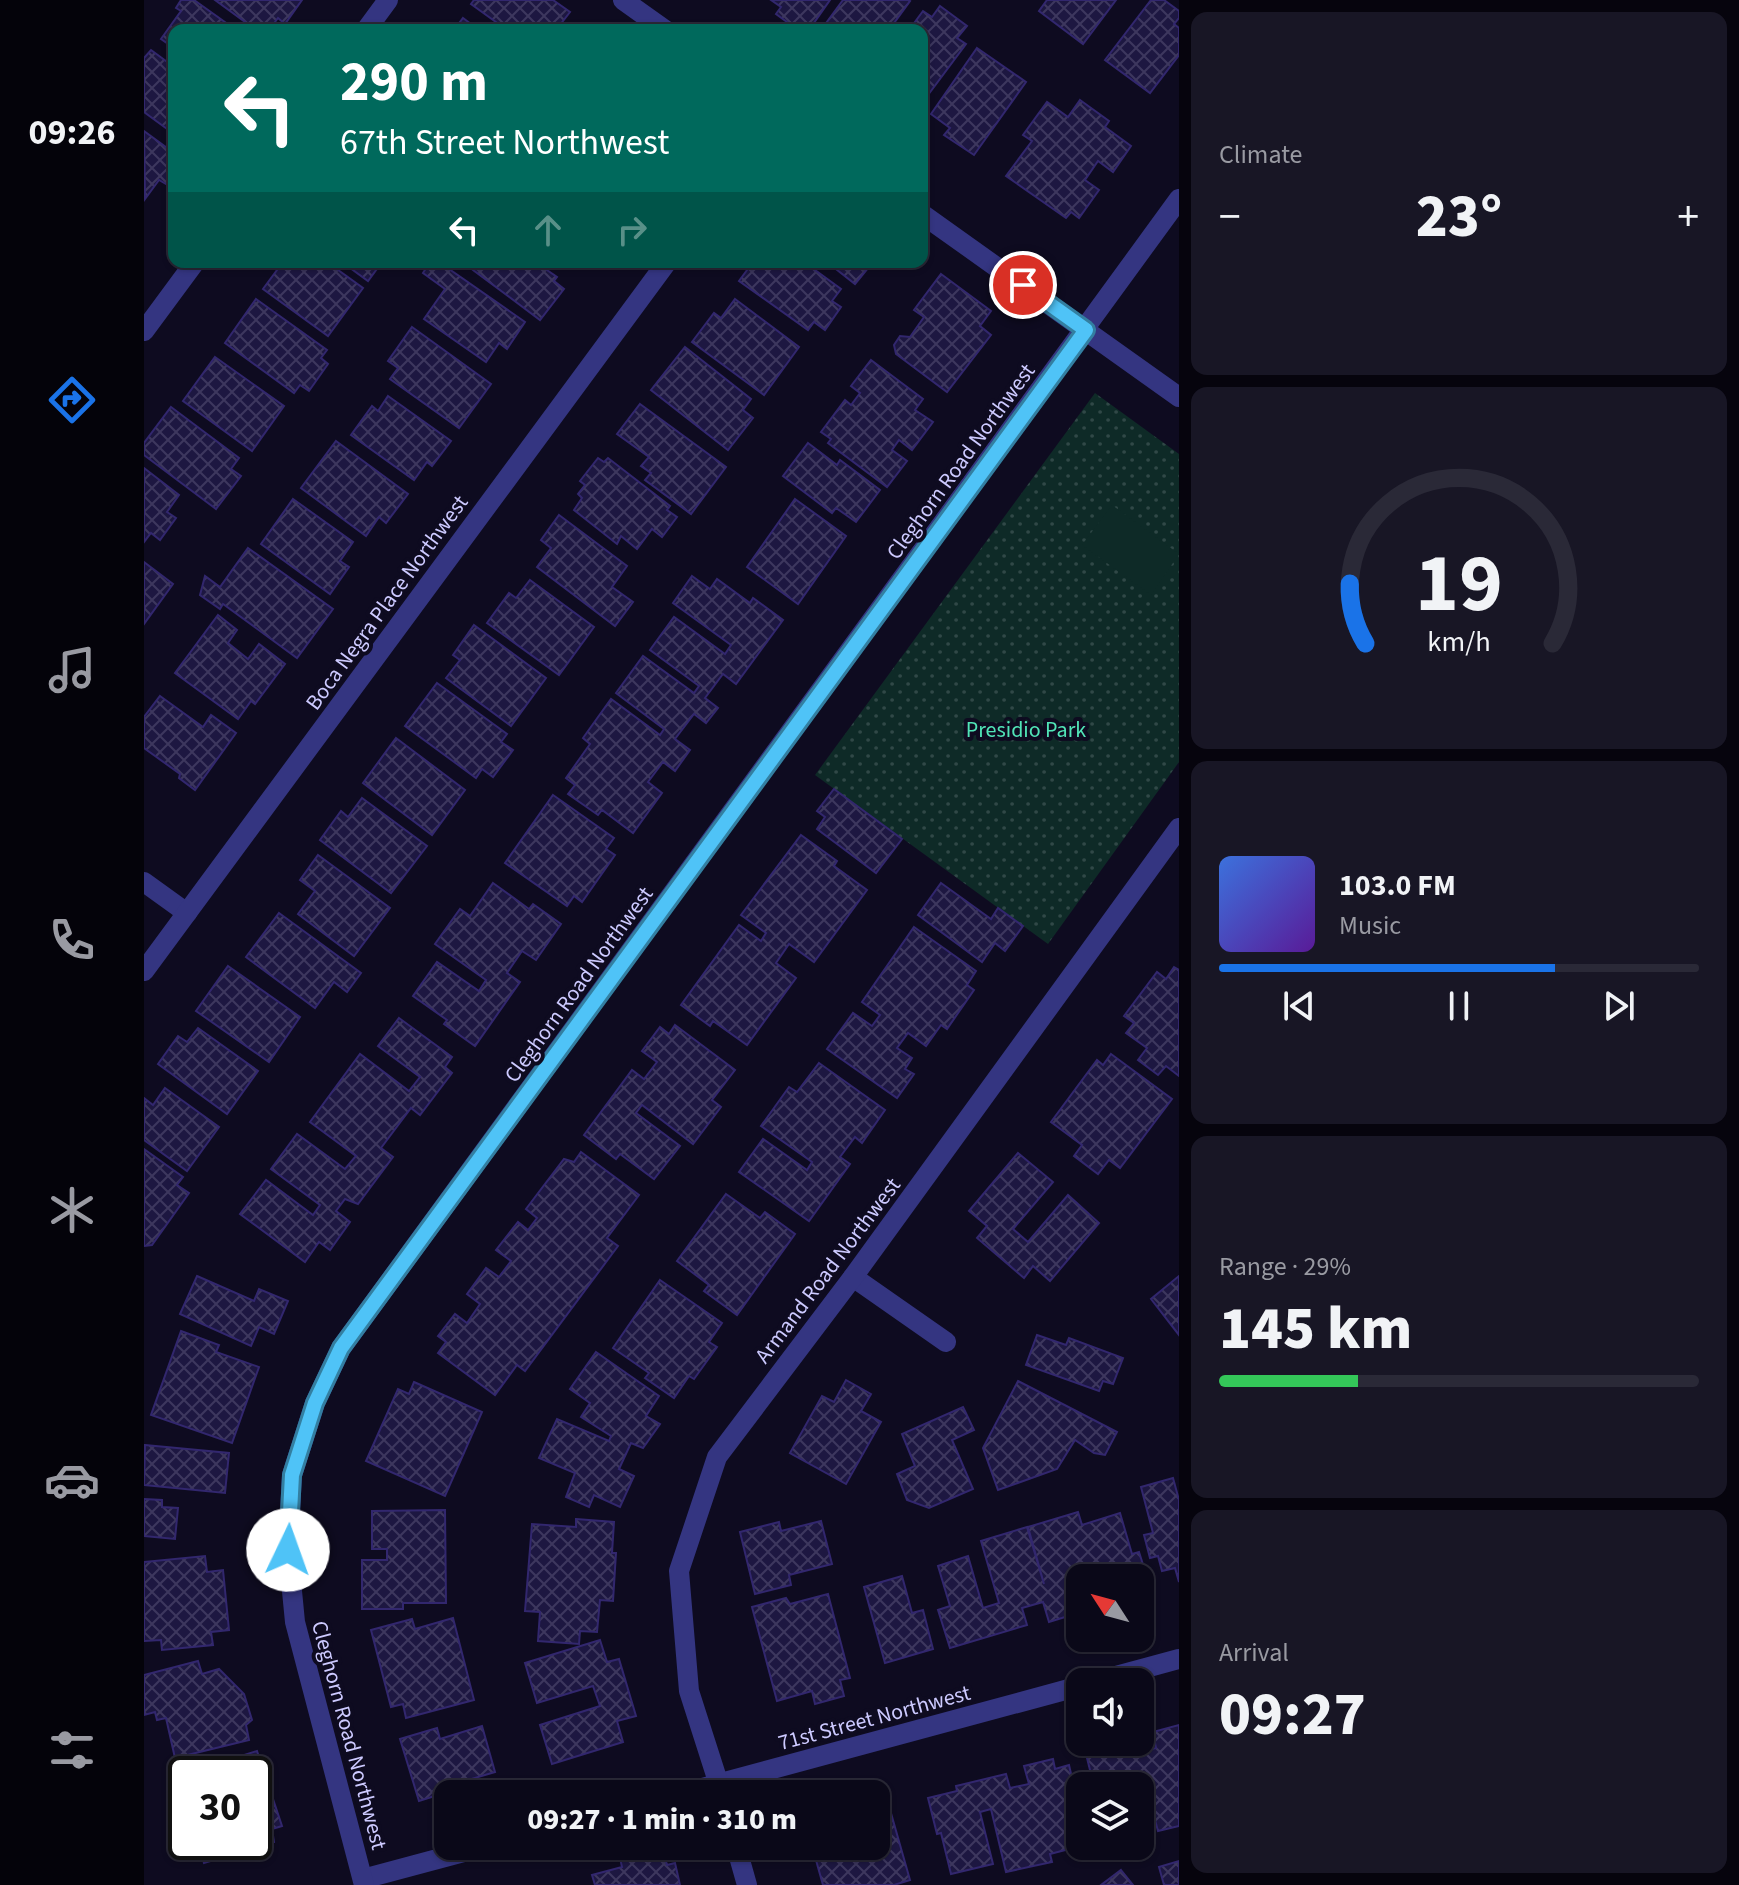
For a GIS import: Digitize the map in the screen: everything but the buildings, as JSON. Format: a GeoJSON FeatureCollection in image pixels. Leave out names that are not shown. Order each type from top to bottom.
{"type":"FeatureCollection","features":[{"type":"Feature","properties":{"kind":"street"},"geometry":{"type":"LineString","coordinates":[[370,24],[388,0]]}},
{"type":"Feature","properties":{"kind":"street"},"geometry":{"type":"LineString","coordinates":[[623,0],[657,24]]}},
{"type":"Feature","properties":{"kind":"street","name":"Cleghorn Road Northwest"},"geometry":{"type":"LineString","coordinates":[[363,1882],[295,1622],[288,1550],[292,1475],[315,1403],[341,1348],[1179,199]]}},
{"type":"Feature","properties":{"kind":"street"},"geometry":{"type":"LineString","coordinates":[[928,218],[1179,397]]}},
{"type":"Feature","properties":{"kind":"street"},"geometry":{"type":"LineString","coordinates":[[144,331],[191,268]]}},
{"type":"Feature","properties":{"kind":"street","name":"Boca Negra Place Northwest"},"geometry":{"type":"LineString","coordinates":[[144,971],[663,268]]}},
{"type":"Feature","properties":{"kind":"street","name":"Armand Road Northwest"},"geometry":{"type":"LineString","coordinates":[[718,1780],[689,1691],[679,1571],[717,1457],[853,1277],[1179,828]]}},
{"type":"Feature","properties":{"kind":"street"},"geometry":{"type":"LineString","coordinates":[[144,882],[187,913]]}},
{"type":"Feature","properties":{"kind":"street"},"geometry":{"type":"LineString","coordinates":[[853,1277],[946,1342]]}},
{"type":"Feature","properties":{"kind":"street"},"geometry":{"type":"LineString","coordinates":[[1146,1668],[1179,1659]]}},
{"type":"Feature","properties":{"kind":"street","name":"71st Street Northwest"},"geometry":{"type":"LineString","coordinates":[[752,1780],[1066,1690]]}},
{"type":"Feature","properties":{"kind":"street"},"geometry":{"type":"LineString","coordinates":[[363,1882],[438,1860]]}},
{"type":"Feature","properties":{"kind":"street"},"geometry":{"type":"LineString","coordinates":[[740,1860],[747,1885]]}},
{"type":"Feature","properties":{"kind":"green space","name":"Presidio Park"},"geometry":{"type":"Polygon","coordinates":[[[1095,393],[1179,454],[1179,762],[1048,944],[815,775],[1095,393]]]}},
{"type":"Feature","properties":{"kind":"green space"},"geometry":{"type":"Polygon","coordinates":[[[1112,505],[1179,554],[1151,595],[1082,545],[1112,505]]]}},
{"type":"Feature","properties":{"kind":"route"},"geometry":{"type":"LineString","coordinates":[[288,1550],[292,1475],[315,1403],[341,1348],[1086,330],[1023,285]]}}]}
